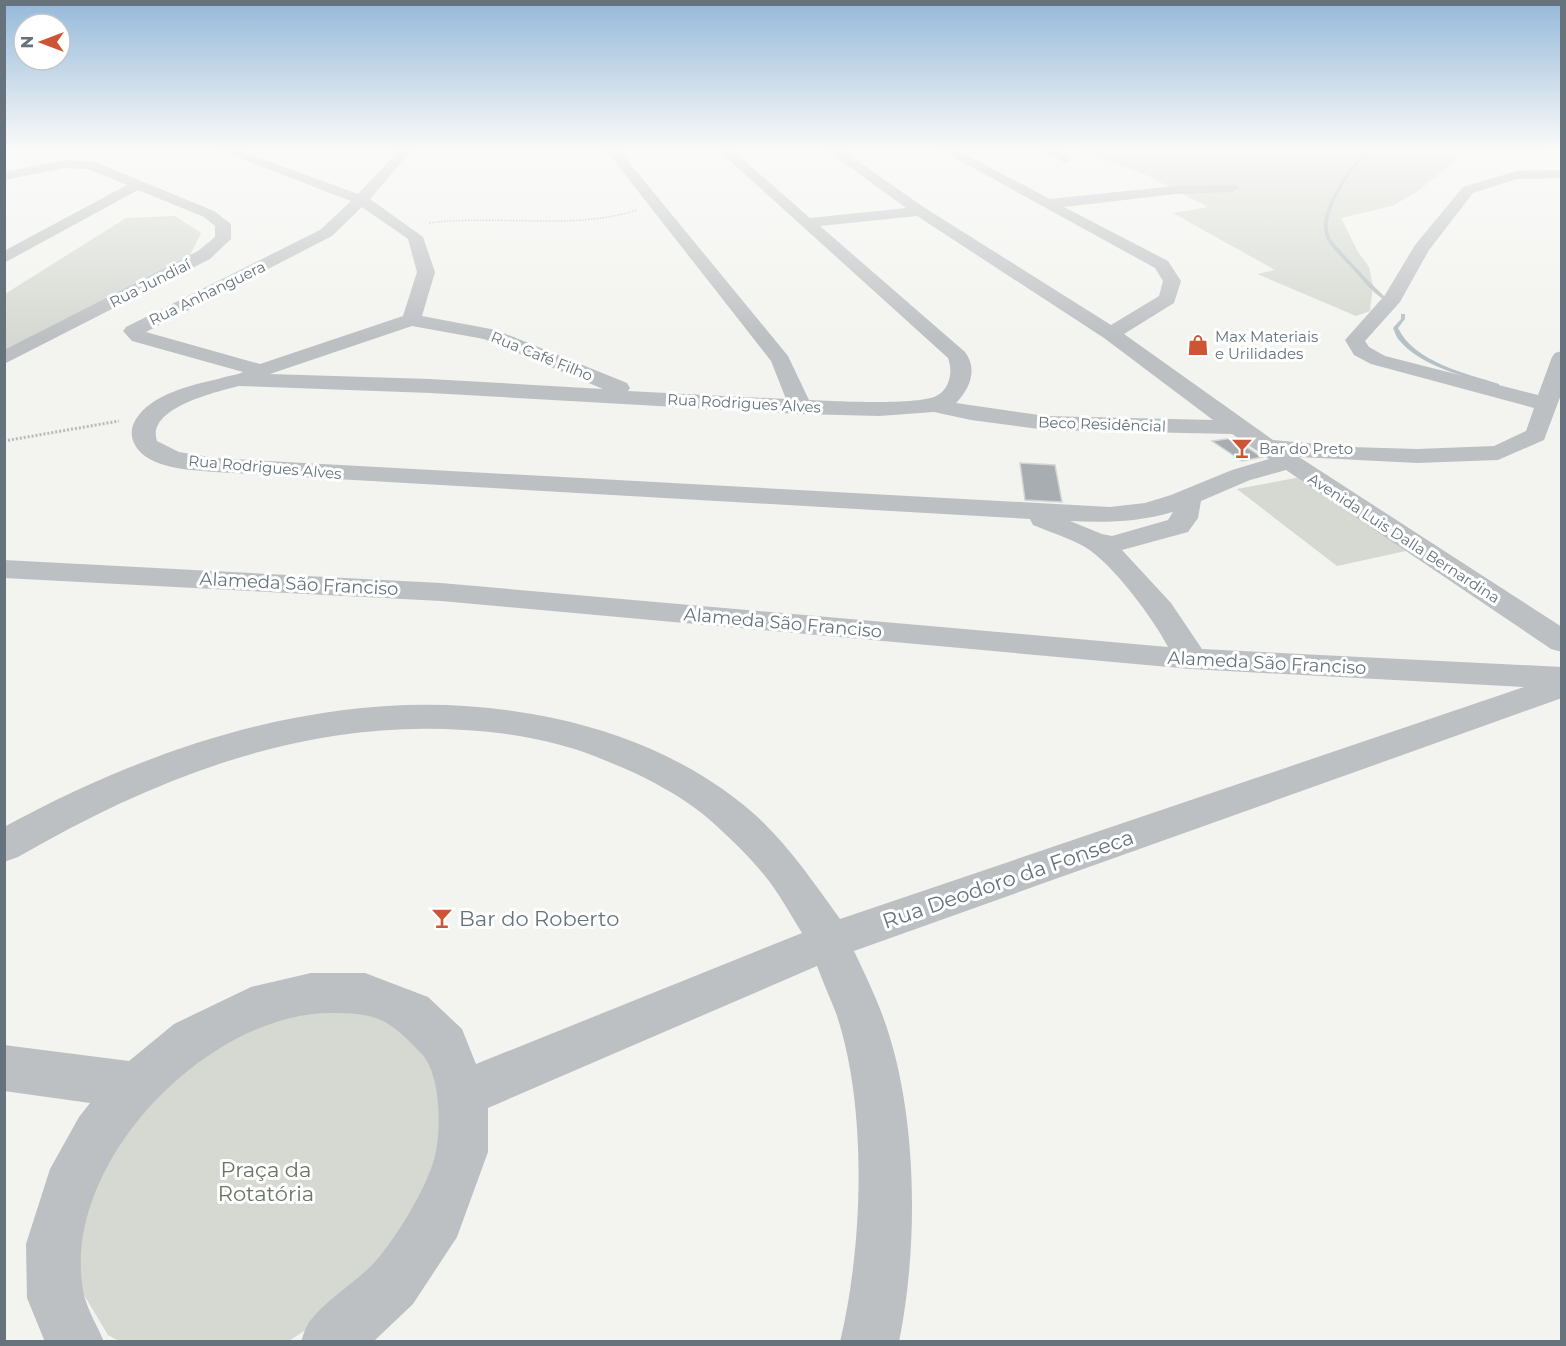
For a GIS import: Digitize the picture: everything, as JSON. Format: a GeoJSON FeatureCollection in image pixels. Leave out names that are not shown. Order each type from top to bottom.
{"type":"FeatureCollection","features":[{"type":"Feature","properties":{"kind":"street"},"geometry":{"type":"LineString","coordinates":[[4,258],[88,212]]}},
{"type":"Feature","properties":{"kind":"street","name":"Rua Jundiaí"},"geometry":{"type":"LineString","coordinates":[[4,358],[204,255],[223,239],[223,224],[204,212]]}},
{"type":"Feature","properties":{"kind":"street","name":"Rua Anhanguera"},"geometry":{"type":"LineString","coordinates":[[260,370],[139,337],[133,332],[326,233],[348,212]]}},
{"type":"Feature","properties":{"kind":"street"},"geometry":{"type":"LineString","coordinates":[[220,384],[411,320],[426,272],[415,237],[379,212]]}},
{"type":"Feature","properties":{"kind":"street"},"geometry":{"type":"LineString","coordinates":[[660,212],[782,360],[800,407]]}},
{"type":"Feature","properties":{"kind":"street"},"geometry":{"type":"LineString","coordinates":[[793,212],[958,356],[962,372],[956,387],[946,400],[934,405]]}},
{"type":"Feature","properties":{"kind":"street"},"geometry":{"type":"LineString","coordinates":[[805,223],[912,212]]}},
{"type":"Feature","properties":{"kind":"street","name":"Avenida Luis Dalla Bernardina"},"geometry":{"type":"LineString","coordinates":[[921,212],[1111,334],[1266,447],[1562,642]]}},
{"type":"Feature","properties":{"kind":"street"},"geometry":{"type":"LineString","coordinates":[[1063,212],[1162,265],[1172,281],[1167,299],[1111,334]]}},
{"type":"Feature","properties":{"kind":"street"},"geometry":{"type":"LineString","coordinates":[[1451,212],[1421,249],[1393,298],[1355,340],[1361,351],[1378,360],[1546,404]]}},
{"type":"Feature","properties":{"kind":"street","name":"Rua Café Filho"},"geometry":{"type":"LineString","coordinates":[[411,320],[489,334],[642,397]]}},
{"type":"Feature","properties":{"kind":"street"},"geometry":{"type":"LineString","coordinates":[[1266,447],[1350,454],[1417,456],[1498,453],[1536,435],[1562,357]]}},
{"type":"Feature","properties":{"kind":"street","name":"Rua Rodrigues Alves"},"geometry":{"type":"LineString","coordinates":[[934,405],[879,409],[800,407],[642,397],[239,380],[220,384],[166,406],[149,418],[143,431],[143,439],[148,447],[173,458],[215,465],[803,497],[1018,512],[1110,515],[1147,511],[1189,497],[1241,475],[1288,462]]}},
{"type":"Feature","properties":{"kind":"street","name":"Beco Residêncial"},"geometry":{"type":"LineString","coordinates":[[934,405],[960,412],[1071,425],[1237,427]]}},
{"type":"Feature","properties":{"kind":"street"},"geometry":{"type":"LineString","coordinates":[[1096,542],[1122,543],[1178,526],[1185,519],[1189,497]]}},
{"type":"Feature","properties":{"kind":"street"},"geometry":{"type":"LineString","coordinates":[[1018,512],[1043,519],[1096,542],[1131,573],[1156,602],[1176,630],[1191,659]]}},
{"type":"Feature","properties":{"kind":"street","name":"Alameda São Franciso"},"geometry":{"type":"LineString","coordinates":[[4,569],[441,592],[1191,659],[1562,678]]}},
{"type":"Feature","properties":{"kind":"street","name":"Rua Deodoro da Fonseca"},"geometry":{"type":"LineString","coordinates":[[463,1094],[830,941],[1562,686]]}},
{"type":"Feature","properties":{"kind":"street"},"geometry":{"type":"LineString","coordinates":[[4,846],[40,825],[119,787],[195,757],[268,736],[361,719],[406,715],[472,716],[534,723],[593,738],[649,761],[702,792],[750,831],[786,872],[830,941],[860,1014],[878,1102],[885,1206],[873,1324],[869,1341]]}},
{"type":"Feature","properties":{"kind":"street"},"geometry":{"type":"LineString","coordinates":[[75,1341],[56,1298],[54,1244],[69,1188],[98,1135],[136,1086],[191,1040],[251,1008],[310,993],[365,993],[412,1012],[445,1045],[463,1094],[462,1152],[438,1218],[393,1284],[330,1341]]}},
{"type":"Feature","properties":{"kind":"street"},"geometry":{"type":"LineString","coordinates":[[4,1068],[136,1086]]}},
{"type":"Feature","properties":{"kind":"path"},"geometry":{"type":"LineString","coordinates":[[401,227],[475,219],[604,219],[634,212]]}},
{"type":"Feature","properties":{"kind":"path"},"geometry":{"type":"LineString","coordinates":[[4,441],[111,422],[149,418]]}},
{"type":"Feature","properties":{"kind":"green space"},"geometry":{"type":"Polygon","coordinates":[[[1367,212],[1341,218],[1358,252],[1369,267],[1373,286],[1370,311],[1356,316],[1257,274],[1275,270],[1173,213],[1367,212]]]}},
{"type":"Feature","properties":{"kind":"green space"},"geometry":{"type":"Polygon","coordinates":[[[175,216],[201,233],[190,255],[5,350],[5,294],[126,218],[175,216]]]}},
{"type":"Feature","properties":{"kind":"green space"},"geometry":{"type":"Polygon","coordinates":[[[1301,477],[1406,551],[1337,566],[1237,489],[1301,477]]]}},
{"type":"Feature","properties":{"kind":"green space","name":"Praça da Rotatória"},"geometry":{"type":"Polygon","coordinates":[[[333,1008],[378,1017],[414,1040],[437,1077],[445,1126],[433,1183],[352,1299],[289,1341],[119,1341],[108,1335],[81,1290],[78,1234],[96,1174],[175,1071],[281,1015],[333,1008]]]}},
{"type":"Feature","properties":{"kind":"building","name":"Bar do Preto"},"geometry":{"type":"Polygon","coordinates":[[[1233,438],[1262,457],[1242,461],[1212,441],[1233,438]]]}},
{"type":"Feature","properties":{"kind":"building"},"geometry":{"type":"Polygon","coordinates":[[[1020,463],[1055,465],[1062,502],[1025,500],[1020,463]]]}},
{"type":"Feature","properties":{"kind":"waterway"},"geometry":{"type":"LineString","coordinates":[[1328,212],[1326,225],[1330,240],[1383,298]]}},
{"type":"Feature","properties":{"kind":"waterway"},"geometry":{"type":"LineString","coordinates":[[1403,315],[1403,319],[1395,328],[1400,339],[1410,348],[1439,365],[1497,385]]}},
{"type":"Feature","properties":{"kind":"place","name":"Max Materiais e Urilidades"},"geometry":{"type":"Point","coordinates":[1198,345]}},
{"type":"Feature","properties":{"kind":"place","name":"Bar do Preto"},"geometry":{"type":"Point","coordinates":[1242,448]}},
{"type":"Feature","properties":{"kind":"place","name":"Bar do Roberto"},"geometry":{"type":"Point","coordinates":[442,918]}}]}
